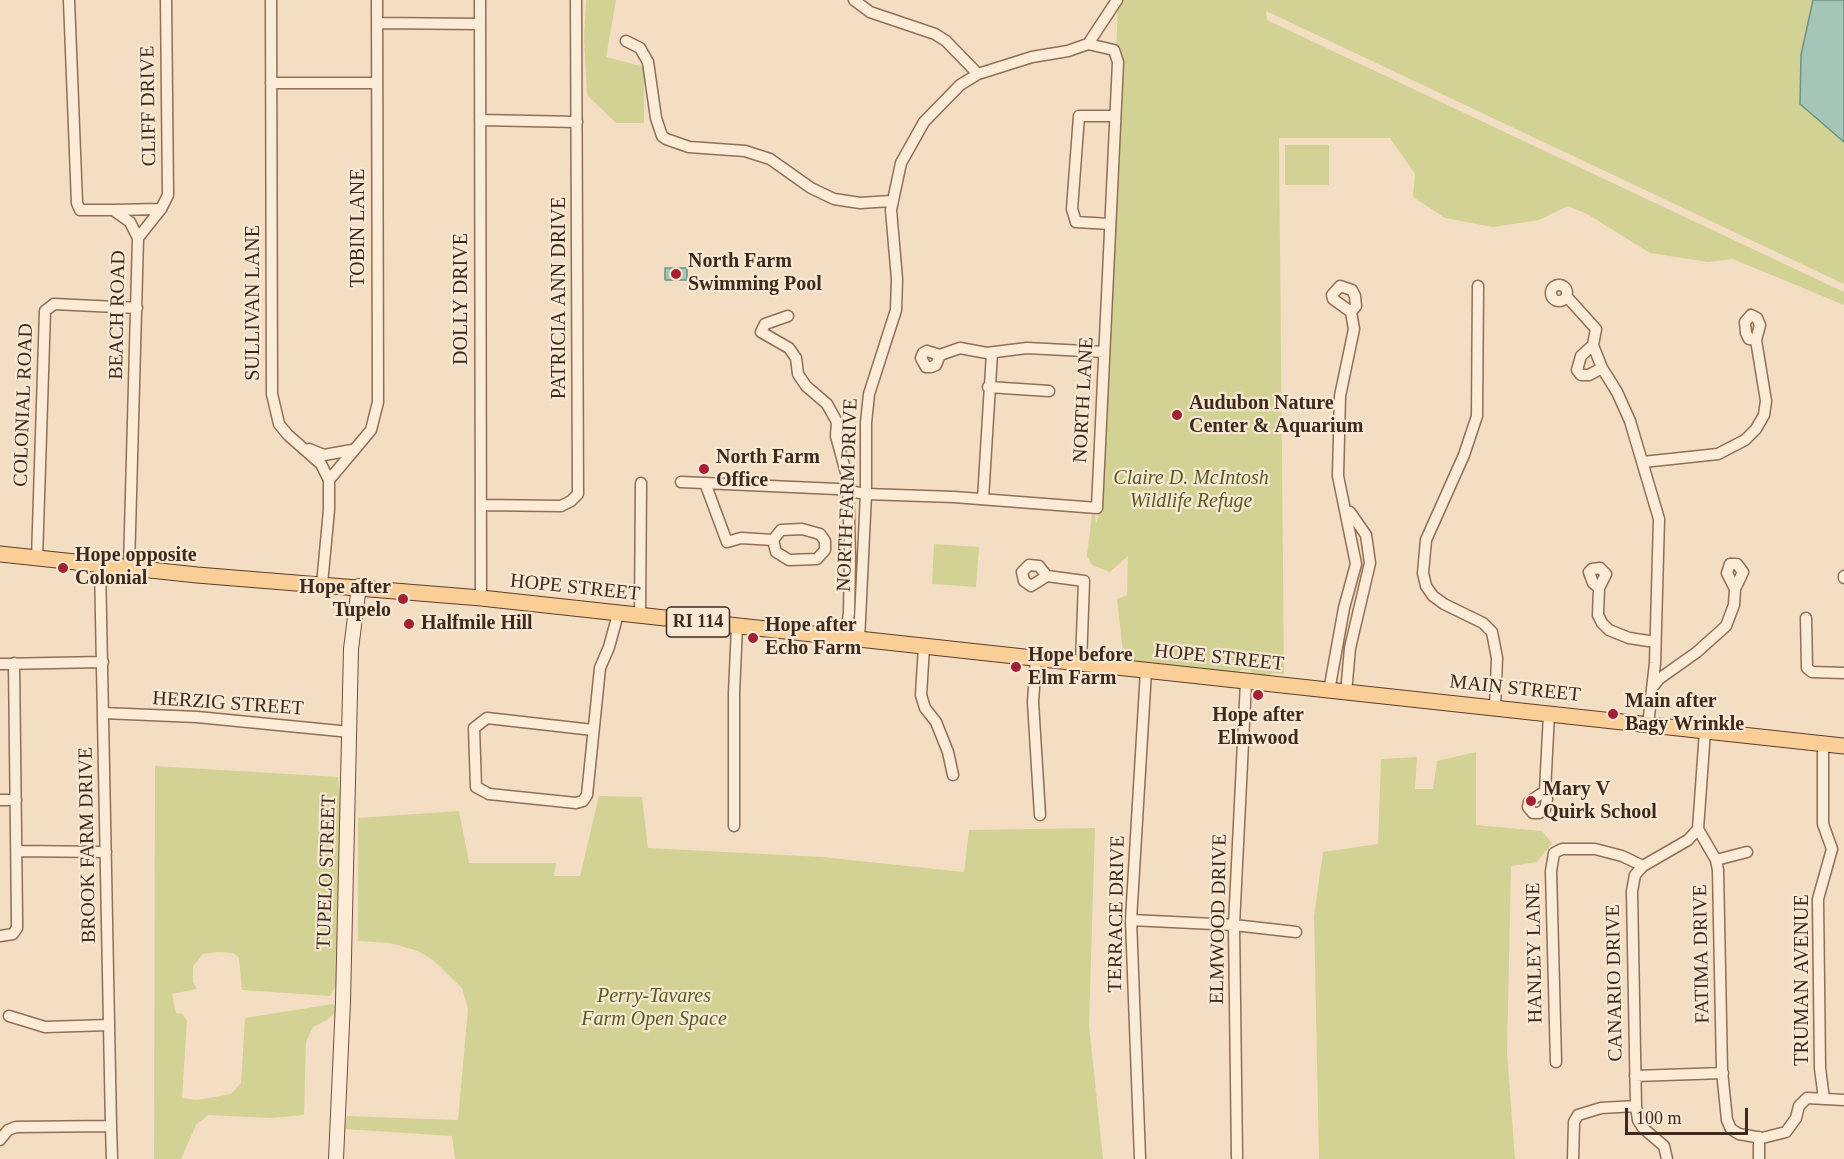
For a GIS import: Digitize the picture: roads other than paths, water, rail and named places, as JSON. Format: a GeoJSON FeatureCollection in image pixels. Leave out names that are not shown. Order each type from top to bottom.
{"type":"FeatureCollection","features":[{"type":"Feature","properties":{"kind":"main road","name":"HOPE STREET"},"geometry":{"type":"LineString","coordinates":[[0,554],[198,575],[358,586],[481,598],[1395,698]]}},
{"type":"Feature","properties":{"kind":"main road","name":"TUPELO STREET"},"geometry":{"type":"LineString","coordinates":[[336,1159],[351,649],[358,586]]}},
{"type":"Feature","properties":{"kind":"main road","name":"MAIN STREET"},"geometry":{"type":"LineString","coordinates":[[1395,698],[1844,746]]}},
{"type":"Feature","properties":{"kind":"street"},"geometry":{"type":"LineString","coordinates":[[69,0],[77,203],[80,210],[161,209]]}},
{"type":"Feature","properties":{"kind":"street","name":"CLIFF DRIVE"},"geometry":{"type":"LineString","coordinates":[[138,238],[161,209],[167,198],[169,186],[166,0]]}},
{"type":"Feature","properties":{"kind":"street","name":"SULLIVAN LANE"},"geometry":{"type":"LineString","coordinates":[[271,0],[273,394],[279,424],[321,464],[329,480]]}},
{"type":"Feature","properties":{"kind":"street","name":"TOBIN LANE"},"geometry":{"type":"LineString","coordinates":[[329,480],[343,460],[371,430],[378,402],[377,0]]}},
{"type":"Feature","properties":{"kind":"street","name":"DOLLY DRIVE"},"geometry":{"type":"LineString","coordinates":[[480,0],[481,598]]}},
{"type":"Feature","properties":{"kind":"street","name":"PATRICIA ANN DRIVE"},"geometry":{"type":"LineString","coordinates":[[481,505],[561,506],[578,494],[576,0]]}},
{"type":"Feature","properties":{"kind":"street"},"geometry":{"type":"LineString","coordinates":[[854,0],[870,12],[890,21],[923,30],[946,41],[978,74]]}},
{"type":"Feature","properties":{"kind":"street"},"geometry":{"type":"LineString","coordinates":[[1088,44],[1117,0]]}},
{"type":"Feature","properties":{"kind":"street"},"geometry":{"type":"LineString","coordinates":[[377,23],[480,24]]}},
{"type":"Feature","properties":{"kind":"street"},"geometry":{"type":"LineString","coordinates":[[626,41],[640,48],[648,62],[656,118],[662,136],[666,139],[689,147],[745,151],[771,159],[811,188],[834,199],[860,203],[891,201]]}},
{"type":"Feature","properties":{"kind":"street","name":"NORTH FARM DRIVE"},"geometry":{"type":"LineString","coordinates":[[852,639],[866,494],[864,463],[869,394],[881,364],[897,298],[891,201],[902,163],[924,122],[960,86],[978,74],[1032,57],[1068,51],[1088,44]]}},
{"type":"Feature","properties":{"kind":"street","name":"NORTH LANE"},"geometry":{"type":"LineString","coordinates":[[681,482],[826,488],[866,494],[983,499],[1097,508],[1118,62],[1114,50],[1088,44]]}},
{"type":"Feature","properties":{"kind":"street"},"geometry":{"type":"LineString","coordinates":[[271,83],[377,83]]}},
{"type":"Feature","properties":{"kind":"street"},"geometry":{"type":"LineString","coordinates":[[1110,224],[1076,222],[1072,209],[1079,116],[1114,116]]}},
{"type":"Feature","properties":{"kind":"street"},"geometry":{"type":"LineString","coordinates":[[480,120],[577,122]]}},
{"type":"Feature","properties":{"kind":"street","name":"BEACH ROAD"},"geometry":{"type":"LineString","coordinates":[[113,210],[130,222],[138,238],[129,567]]}},
{"type":"Feature","properties":{"kind":"street"},"geometry":{"type":"LineString","coordinates":[[1478,286],[1477,417],[1464,455],[1425,540],[1423,573],[1426,586],[1433,596],[1444,604],[1483,623],[1492,632],[1497,658],[1496,708]]}},
{"type":"Feature","properties":{"kind":"street"},"geometry":{"type":"LineString","coordinates":[[1568,298],[1596,329],[1593,345],[1602,368],[1623,404],[1659,519],[1655,642],[1647,725]]}},
{"type":"Feature","properties":{"kind":"street","name":"COLONIAL ROAD"},"geometry":{"type":"LineString","coordinates":[[37,558],[45,311],[54,304],[137,308]]}},
{"type":"Feature","properties":{"kind":"street"},"geometry":{"type":"LineString","coordinates":[[1329,691],[1344,608],[1355,571],[1354,548],[1338,476],[1339,415],[1353,344],[1354,329],[1351,312]]}},
{"type":"Feature","properties":{"kind":"street","name":"NORTH FARM DRIVE"},"geometry":{"type":"LineString","coordinates":[[788,316],[765,324],[761,331],[789,348],[796,358],[798,374],[827,404],[837,423],[836,436],[849,492],[849,613],[852,639]]}},
{"type":"Feature","properties":{"kind":"street"},"geometry":{"type":"LineString","coordinates":[[1643,462],[1718,454],[1744,440],[1756,429],[1764,415],[1766,401],[1756,340]]}},
{"type":"Feature","properties":{"kind":"street"},"geometry":{"type":"LineString","coordinates":[[1593,345],[1581,356],[1577,370],[1581,375],[1589,375],[1602,368]]}},
{"type":"Feature","properties":{"kind":"street"},"geometry":{"type":"LineString","coordinates":[[940,355],[956,348],[992,353],[1027,348],[1104,352]]}},
{"type":"Feature","properties":{"kind":"street"},"geometry":{"type":"LineString","coordinates":[[983,499],[988,387],[992,353]]}},
{"type":"Feature","properties":{"kind":"street"},"geometry":{"type":"LineString","coordinates":[[988,387],[1049,391]]}},
{"type":"Feature","properties":{"kind":"street"},"geometry":{"type":"LineString","coordinates":[[303,447],[324,454],[346,453],[355,449]]}},
{"type":"Feature","properties":{"kind":"street"},"geometry":{"type":"LineString","coordinates":[[322,584],[330,510],[329,480]]}},
{"type":"Feature","properties":{"kind":"street"},"geometry":{"type":"LineString","coordinates":[[640,616],[641,483]]}},
{"type":"Feature","properties":{"kind":"street"},"geometry":{"type":"LineString","coordinates":[[705,483],[727,542],[741,538],[773,540]]}},
{"type":"Feature","properties":{"kind":"street"},"geometry":{"type":"LineString","coordinates":[[1343,496],[1354,519],[1366,535],[1369,548],[1369,572],[1349,655],[1346,693]]}},
{"type":"Feature","properties":{"kind":"street"},"geometry":{"type":"LineString","coordinates":[[781,530],[811,530],[820,534],[825,550],[817,559],[789,560],[776,552],[773,540],[781,530]]}},
{"type":"Feature","properties":{"kind":"street","name":"BROOK FARM DRIVE"},"geometry":{"type":"LineString","coordinates":[[100,564],[112,1159]]}},
{"type":"Feature","properties":{"kind":"street"},"geometry":{"type":"LineString","coordinates":[[1355,571],[1369,572]]}},
{"type":"Feature","properties":{"kind":"street"},"geometry":{"type":"LineString","coordinates":[[1047,576],[1084,581],[1081,664]]}},
{"type":"Feature","properties":{"kind":"street"},"geometry":{"type":"LineString","coordinates":[[1599,588],[1598,615],[1609,630],[1629,638],[1655,642]]}},
{"type":"Feature","properties":{"kind":"street"},"geometry":{"type":"LineString","coordinates":[[1652,688],[1659,679],[1697,652],[1726,626],[1734,605],[1735,590]]}},
{"type":"Feature","properties":{"kind":"street"},"geometry":{"type":"LineString","coordinates":[[1344,608],[1359,610]]}},
{"type":"Feature","properties":{"kind":"street"},"geometry":{"type":"LineString","coordinates":[[593,730],[487,718],[474,728],[476,787],[489,794],[576,804],[583,801],[587,795],[600,668],[609,647],[618,614]]}},
{"type":"Feature","properties":{"kind":"street"},"geometry":{"type":"LineString","coordinates":[[1806,618],[1807,668],[1812,672],[1844,673]]}},
{"type":"Feature","properties":{"kind":"street"},"geometry":{"type":"LineString","coordinates":[[734,826],[734,693],[737,626]]}},
{"type":"Feature","properties":{"kind":"street"},"geometry":{"type":"LineString","coordinates":[[924,647],[921,695],[924,708],[936,722],[948,752],[953,775]]}},
{"type":"Feature","properties":{"kind":"street"},"geometry":{"type":"LineString","coordinates":[[1336,653],[1349,655]]}},
{"type":"Feature","properties":{"kind":"street"},"geometry":{"type":"LineString","coordinates":[[1036,659],[1033,702],[1040,815]]}},
{"type":"Feature","properties":{"kind":"street"},"geometry":{"type":"LineString","coordinates":[[0,664],[103,662]]}},
{"type":"Feature","properties":{"kind":"street"},"geometry":{"type":"LineString","coordinates":[[0,936],[13,934],[17,928],[14,663]]}},
{"type":"Feature","properties":{"kind":"street","name":"TERRACE DRIVE"},"geometry":{"type":"LineString","coordinates":[[1140,1158],[1131,920],[1146,671]]}},
{"type":"Feature","properties":{"kind":"street","name":"ELMWOOD DRIVE"},"geometry":{"type":"LineString","coordinates":[[1237,1157],[1234,925],[1246,682]]}},
{"type":"Feature","properties":{"kind":"street","name":"HERZIG STREET"},"geometry":{"type":"LineString","coordinates":[[104,713],[197,717],[350,732]]}},
{"type":"Feature","properties":{"kind":"street"},"geometry":{"type":"LineString","coordinates":[[1545,791],[1549,714]]}},
{"type":"Feature","properties":{"kind":"street"},"geometry":{"type":"LineString","coordinates":[[1642,866],[1688,840],[1698,830],[1705,731]]}},
{"type":"Feature","properties":{"kind":"street","name":"TRUMAN AVENUE"},"geometry":{"type":"LineString","coordinates":[[1823,744],[1823,824],[1832,849],[1818,899],[1820,1068],[1824,1099]]}},
{"type":"Feature","properties":{"kind":"street"},"geometry":{"type":"LineString","coordinates":[[0,800],[16,800]]}},
{"type":"Feature","properties":{"kind":"street","name":"FATIMA DRIVE"},"geometry":{"type":"LineString","coordinates":[[1698,830],[1716,860],[1723,1073],[1727,1120],[1731,1129],[1749,1137],[1759,1137]]}},
{"type":"Feature","properties":{"kind":"street","name":"HANLEY LANE"},"geometry":{"type":"LineString","coordinates":[[1556,1062],[1551,865],[1554,853],[1562,849],[1608,851],[1642,866]]}},
{"type":"Feature","properties":{"kind":"street"},"geometry":{"type":"LineString","coordinates":[[17,851],[106,852]]}},
{"type":"Feature","properties":{"kind":"street"},"geometry":{"type":"LineString","coordinates":[[1716,860],[1747,852]]}},
{"type":"Feature","properties":{"kind":"street","name":"CANARIO DRIVE"},"geometry":{"type":"LineString","coordinates":[[1642,866],[1635,875],[1631,899],[1636,1106],[1638,1120],[1643,1128],[1664,1146],[1667,1159]]}},
{"type":"Feature","properties":{"kind":"street"},"geometry":{"type":"LineString","coordinates":[[1131,920],[1234,925],[1296,932]]}},
{"type":"Feature","properties":{"kind":"street"},"geometry":{"type":"LineString","coordinates":[[9,1016],[45,1027],[109,1025]]}},
{"type":"Feature","properties":{"kind":"street"},"geometry":{"type":"LineString","coordinates":[[1635,1076],[1723,1073]]}},
{"type":"Feature","properties":{"kind":"street"},"geometry":{"type":"LineString","coordinates":[[1759,1159],[1759,1137],[1786,1132],[1796,1118],[1799,1106],[1807,1098],[1844,1100]]}},
{"type":"Feature","properties":{"kind":"street"},"geometry":{"type":"LineString","coordinates":[[1574,1159],[1574,1122],[1578,1115],[1601,1108],[1636,1106]]}},
{"type":"Feature","properties":{"kind":"street"},"geometry":{"type":"LineString","coordinates":[[0,1140],[8,1130],[16,1127],[111,1126]]}},
{"type":"Feature","properties":{"kind":"place","name":"North Farm Swimming Pool"},"geometry":{"type":"Point","coordinates":[676,274]}},
{"type":"Feature","properties":{"kind":"place","name":"Audubon Nature Center & Aquarium"},"geometry":{"type":"Point","coordinates":[1177,415]}},
{"type":"Feature","properties":{"kind":"place","name":"North Farm Office"},"geometry":{"type":"Point","coordinates":[704,469]}},
{"type":"Feature","properties":{"kind":"place","name":"Hope opposite Colonial"},"geometry":{"type":"Point","coordinates":[63,568]}},
{"type":"Feature","properties":{"kind":"place","name":"Hope after Tupelo"},"geometry":{"type":"Point","coordinates":[403,599]}},
{"type":"Feature","properties":{"kind":"place","name":"Halfmile Hill"},"geometry":{"type":"Point","coordinates":[409,624]}},
{"type":"Feature","properties":{"kind":"place","name":"Hope after Echo Farm"},"geometry":{"type":"Point","coordinates":[753,638]}},
{"type":"Feature","properties":{"kind":"place","name":"Hope before Elm Farm"},"geometry":{"type":"Point","coordinates":[1016,667]}},
{"type":"Feature","properties":{"kind":"place","name":"Hope after Elmwood"},"geometry":{"type":"Point","coordinates":[1258,695]}},
{"type":"Feature","properties":{"kind":"place","name":"Main after Bagy Wrinkle"},"geometry":{"type":"Point","coordinates":[1613,714]}},
{"type":"Feature","properties":{"kind":"place","name":"Mary V Quirk School"},"geometry":{"type":"Point","coordinates":[1531,801]}},
{"type":"Feature","properties":{"kind":"park label","name":"Claire D. McIntosh Wildlife Refuge"},"geometry":{"type":"Point","coordinates":[1191,490]}},
{"type":"Feature","properties":{"kind":"park label","name":"Perry-Tavares Farm Open Space"},"geometry":{"type":"Point","coordinates":[654,1008]}}]}
